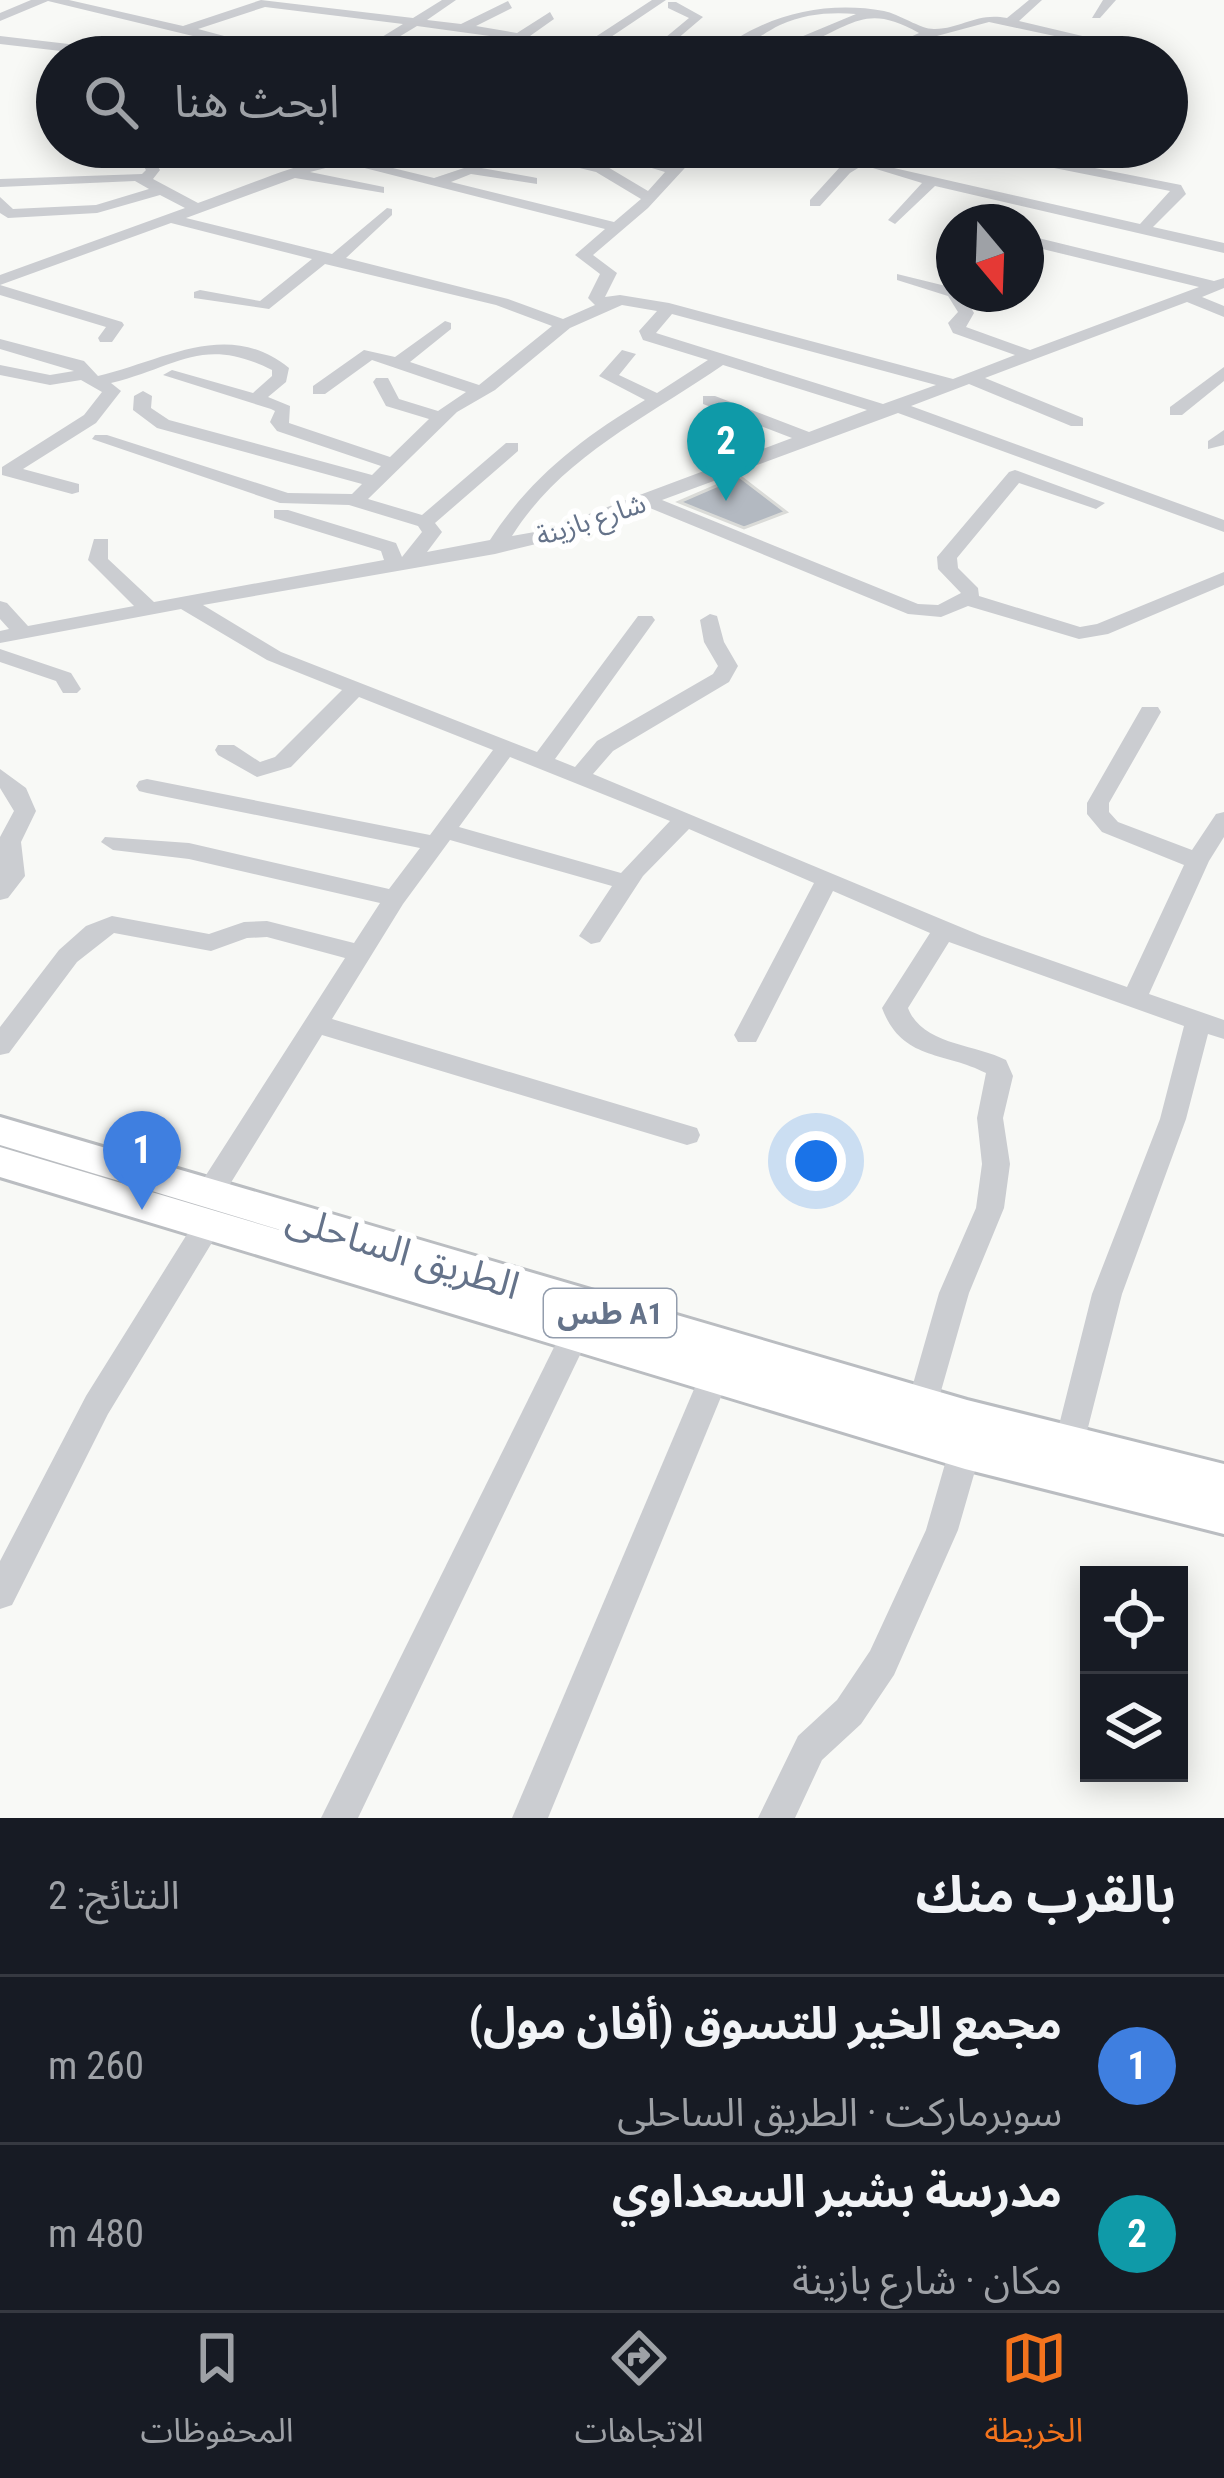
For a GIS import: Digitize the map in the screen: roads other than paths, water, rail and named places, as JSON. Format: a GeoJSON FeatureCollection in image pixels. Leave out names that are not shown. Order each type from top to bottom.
{"type":"FeatureCollection","features":[{"type":"Feature","properties":{"kind":"highway","name":"الطريق الساحلى"},"geometry":{"type":"LineString","coordinates":[[0,1131],[209,1209],[575,1334],[965,1450],[1224,1514]]}},
{"type":"Feature","properties":{"kind":"highway","name":"الطريق الساحلى"},"geometry":{"type":"LineString","coordinates":[[0,1162],[209,1209],[1224,1483]]}},
{"type":"Feature","properties":{"kind":"street"},"geometry":{"type":"LineString","coordinates":[[0,17],[42,0]]}},
{"type":"Feature","properties":{"kind":"street"},"geometry":{"type":"LineString","coordinates":[[53,0],[210,36]]}},
{"type":"Feature","properties":{"kind":"street"},"geometry":{"type":"LineString","coordinates":[[307,10],[327,0]]}},
{"type":"Feature","properties":{"kind":"street"},"geometry":{"type":"LineString","coordinates":[[391,36],[450,0]]}},
{"type":"Feature","properties":{"kind":"street"},"geometry":{"type":"LineString","coordinates":[[1041,0],[1006,24],[1069,36]]}},
{"type":"Feature","properties":{"kind":"street"},"geometry":{"type":"LineString","coordinates":[[1096,14],[1110,0]]}},
{"type":"Feature","properties":{"kind":"street"},"geometry":{"type":"LineString","coordinates":[[608,36],[666,3],[697,17],[674,36]]}},
{"type":"Feature","properties":{"kind":"street"},"geometry":{"type":"LineString","coordinates":[[186,30],[250,4],[515,36],[550,16]]}},
{"type":"Feature","properties":{"kind":"street"},"geometry":{"type":"LineString","coordinates":[[751,36],[779,18],[826,4],[906,20],[931,36],[988,18],[1014,19]]}},
{"type":"Feature","properties":{"kind":"street"},"geometry":{"type":"LineString","coordinates":[[463,28],[508,5]]}},
{"type":"Feature","properties":{"kind":"street"},"geometry":{"type":"LineString","coordinates":[[811,36],[861,16]]}},
{"type":"Feature","properties":{"kind":"street"},"geometry":{"type":"LineString","coordinates":[[0,40],[36,44]]}},
{"type":"Feature","properties":{"kind":"street"},"geometry":{"type":"LineString","coordinates":[[145,179],[152,168]]}},
{"type":"Feature","properties":{"kind":"street"},"geometry":{"type":"LineString","coordinates":[[0,280],[317,168]]}},
{"type":"Feature","properties":{"kind":"street"},"geometry":{"type":"LineString","coordinates":[[379,168],[617,227]]}},
{"type":"Feature","properties":{"kind":"street"},"geometry":{"type":"LineString","coordinates":[[596,168],[650,198]]}},
{"type":"Feature","properties":{"kind":"street"},"geometry":{"type":"LineString","coordinates":[[666,168],[673,170]]}},
{"type":"Feature","properties":{"kind":"street"},"geometry":{"type":"LineString","coordinates":[[608,307],[596,298],[609,273],[583,255],[650,198],[675,168]]}},
{"type":"Feature","properties":{"kind":"street"},"geometry":{"type":"LineString","coordinates":[[815,203],[846,168]]}},
{"type":"Feature","properties":{"kind":"street"},"geometry":{"type":"LineString","coordinates":[[897,168],[1224,248]]}},
{"type":"Feature","properties":{"kind":"street"},"geometry":{"type":"LineString","coordinates":[[1076,168],[1176,188],[1179,194],[1143,229]]}},
{"type":"Feature","properties":{"kind":"street"},"geometry":{"type":"LineString","coordinates":[[439,182],[470,170],[532,181]]}},
{"type":"Feature","properties":{"kind":"street"},"geometry":{"type":"LineString","coordinates":[[296,174],[379,190]]}},
{"type":"Feature","properties":{"kind":"street"},"geometry":{"type":"LineString","coordinates":[[0,183],[31,178],[145,179],[196,208]]}},
{"type":"Feature","properties":{"kind":"street"},"geometry":{"type":"LineString","coordinates":[[895,220],[932,180]]}},
{"type":"Feature","properties":{"kind":"street"},"geometry":{"type":"LineString","coordinates":[[0,201],[8,214],[87,211],[164,189]]}},
{"type":"Feature","properties":{"kind":"street"},"geometry":{"type":"LineString","coordinates":[[200,296],[262,306],[386,212]]}},
{"type":"Feature","properties":{"kind":"street"},"geometry":{"type":"LineString","coordinates":[[169,218],[502,302],[565,325]]}},
{"type":"Feature","properties":{"kind":"street"},"geometry":{"type":"LineString","coordinates":[[1044,244],[1219,285]]}},
{"type":"Feature","properties":{"kind":"street"},"geometry":{"type":"LineString","coordinates":[[903,277],[936,288]]}},
{"type":"Feature","properties":{"kind":"street","name":"شارع بازينة"},"geometry":{"type":"LineString","coordinates":[[0,637],[402,566],[579,527],[1219,285]]}},
{"type":"Feature","properties":{"kind":"street"},"geometry":{"type":"LineString","coordinates":[[0,290],[116,325],[106,338]]}},
{"type":"Feature","properties":{"kind":"street"},"geometry":{"type":"LineString","coordinates":[[1188,297],[1224,312]]}},
{"type":"Feature","properties":{"kind":"street"},"geometry":{"type":"LineString","coordinates":[[356,500],[440,417],[565,325],[627,300],[965,382],[1077,422]]}},
{"type":"Feature","properties":{"kind":"street"},"geometry":{"type":"LineString","coordinates":[[669,308],[647,331],[649,336],[895,410],[1224,526]]}},
{"type":"Feature","properties":{"kind":"street"},"geometry":{"type":"LineString","coordinates":[[965,312],[956,323],[959,330],[1032,356]]}},
{"type":"Feature","properties":{"kind":"street"},"geometry":{"type":"LineString","coordinates":[[399,362],[445,326]]}},
{"type":"Feature","properties":{"kind":"street"},"geometry":{"type":"LineString","coordinates":[[0,344],[78,364],[89,378],[112,392],[92,417],[8,471],[72,488]]}},
{"type":"Feature","properties":{"kind":"street"},"geometry":{"type":"LineString","coordinates":[[0,370],[50,380],[89,378],[172,352],[215,348],[280,368],[280,378],[256,398]]}},
{"type":"Feature","properties":{"kind":"street"},"geometry":{"type":"LineString","coordinates":[[628,354],[608,376],[658,400]]}},
{"type":"Feature","properties":{"kind":"street"},"geometry":{"type":"LineString","coordinates":[[319,389],[366,355],[480,392]]}},
{"type":"Feature","properties":{"kind":"street"},"geometry":{"type":"LineString","coordinates":[[495,548],[521,503],[585,442],[721,359]]}},
{"type":"Feature","properties":{"kind":"street"},"geometry":{"type":"LineString","coordinates":[[1176,411],[1224,372]]}},
{"type":"Feature","properties":{"kind":"street"},"geometry":{"type":"LineString","coordinates":[[172,375],[283,407],[283,427],[392,464]]}},
{"type":"Feature","properties":{"kind":"street"},"geometry":{"type":"LineString","coordinates":[[382,382],[392,402],[440,417]]}},
{"type":"Feature","properties":{"kind":"street"},"geometry":{"type":"LineString","coordinates":[[143,396],[141,409],[163,424],[374,481]]}},
{"type":"Feature","properties":{"kind":"street"},"geometry":{"type":"LineString","coordinates":[[709,400],[813,440]]}},
{"type":"Feature","properties":{"kind":"street"},"geometry":{"type":"LineString","coordinates":[[101,439],[287,499],[356,500],[425,522],[432,532],[402,566],[389,547],[281,514]]}},
{"type":"Feature","properties":{"kind":"street"},"geometry":{"type":"LineString","coordinates":[[425,522],[512,447]]}},
{"type":"Feature","properties":{"kind":"street"},"geometry":{"type":"LineString","coordinates":[[967,599],[970,592],[948,569],[947,557],[1011,480],[1026,476],[1096,502]]}},
{"type":"Feature","properties":{"kind":"street"},"geometry":{"type":"LineString","coordinates":[[649,501],[915,610],[941,611],[967,599],[1088,633],[1224,578]]}},
{"type":"Feature","properties":{"kind":"street"},"geometry":{"type":"LineString","coordinates":[[101,543],[98,560],[151,611]]}},
{"type":"Feature","properties":{"kind":"street"},"geometry":{"type":"LineString","coordinates":[[186,604],[262,651],[685,819],[944,929],[1211,1025],[1107,1294],[1070,1445]]}},
{"type":"Feature","properties":{"kind":"street"},"geometry":{"type":"LineString","coordinates":[[0,608],[23,633]]}},
{"type":"Feature","properties":{"kind":"street"},"geometry":{"type":"LineString","coordinates":[[540,764],[645,620]]}},
{"type":"Feature","properties":{"kind":"street"},"geometry":{"type":"LineString","coordinates":[[577,778],[605,746],[722,678],[728,666],[714,642],[710,620]]}},
{"type":"Feature","properties":{"kind":"street"},"geometry":{"type":"LineString","coordinates":[[0,655],[64,676],[70,689]]}},
{"type":"Feature","properties":{"kind":"street"},"geometry":{"type":"LineString","coordinates":[[226,750],[257,770],[276,766],[355,689]]}},
{"type":"Feature","properties":{"kind":"street"},"geometry":{"type":"LineString","coordinates":[[1150,712],[1098,803],[1098,814],[1110,827],[1197,861]]}},
{"type":"Feature","properties":{"kind":"street"},"geometry":{"type":"LineString","coordinates":[[0,1594],[98,1405],[316,1024],[437,836],[505,749]]}},
{"type":"Feature","properties":{"kind":"street"},"geometry":{"type":"LineString","coordinates":[[0,776],[18,793],[25,811],[4,842],[14,871],[0,892]]}},
{"type":"Feature","properties":{"kind":"street"},"geometry":{"type":"LineString","coordinates":[[147,786],[437,836],[626,882]]}},
{"type":"Feature","properties":{"kind":"street"},"geometry":{"type":"LineString","coordinates":[[590,936],[626,882],[685,819]]}},
{"type":"Feature","properties":{"kind":"street"},"geometry":{"type":"LineString","coordinates":[[1134,999],[1197,861],[1224,819]]}},
{"type":"Feature","properties":{"kind":"street"},"geometry":{"type":"LineString","coordinates":[[113,842],[188,851],[395,898]]}},
{"type":"Feature","properties":{"kind":"street"},"geometry":{"type":"LineString","coordinates":[[747,1035],[829,879]]}},
{"type":"Feature","properties":{"kind":"street"},"geometry":{"type":"LineString","coordinates":[[0,1046],[68,956],[112,924],[211,943],[244,930],[267,929],[362,954]]}},
{"type":"Feature","properties":{"kind":"street"},"geometry":{"type":"LineString","coordinates":[[922,1405],[954,1293],[990,1208],[995,1181],[990,1118],[1000,1076],[997,1067],[916,1037],[897,1020],[895,1008],[944,929]]}},
{"type":"Feature","properties":{"kind":"street"},"geometry":{"type":"LineString","coordinates":[[316,1024],[687,1135]]}},
{"type":"Feature","properties":{"kind":"street"},"geometry":{"type":"LineString","coordinates":[[339,1818],[575,1334]]}},
{"type":"Feature","properties":{"kind":"street"},"geometry":{"type":"LineString","coordinates":[[530,1818],[715,1375]]}},
{"type":"Feature","properties":{"kind":"street"},"geometry":{"type":"LineString","coordinates":[[776,1818],[810,1748],[859,1701],[882,1663],[942,1530],[965,1450]]}},
{"type":"Feature","properties":{"kind":"place","name":"مدرسة بشير السعداوي"},"geometry":{"type":"Point","coordinates":[726,501]}},
{"type":"Feature","properties":{"kind":"place","name":"مجمع الخير للتسوق (أفان مول)"},"geometry":{"type":"Point","coordinates":[142,1210]}}]}
